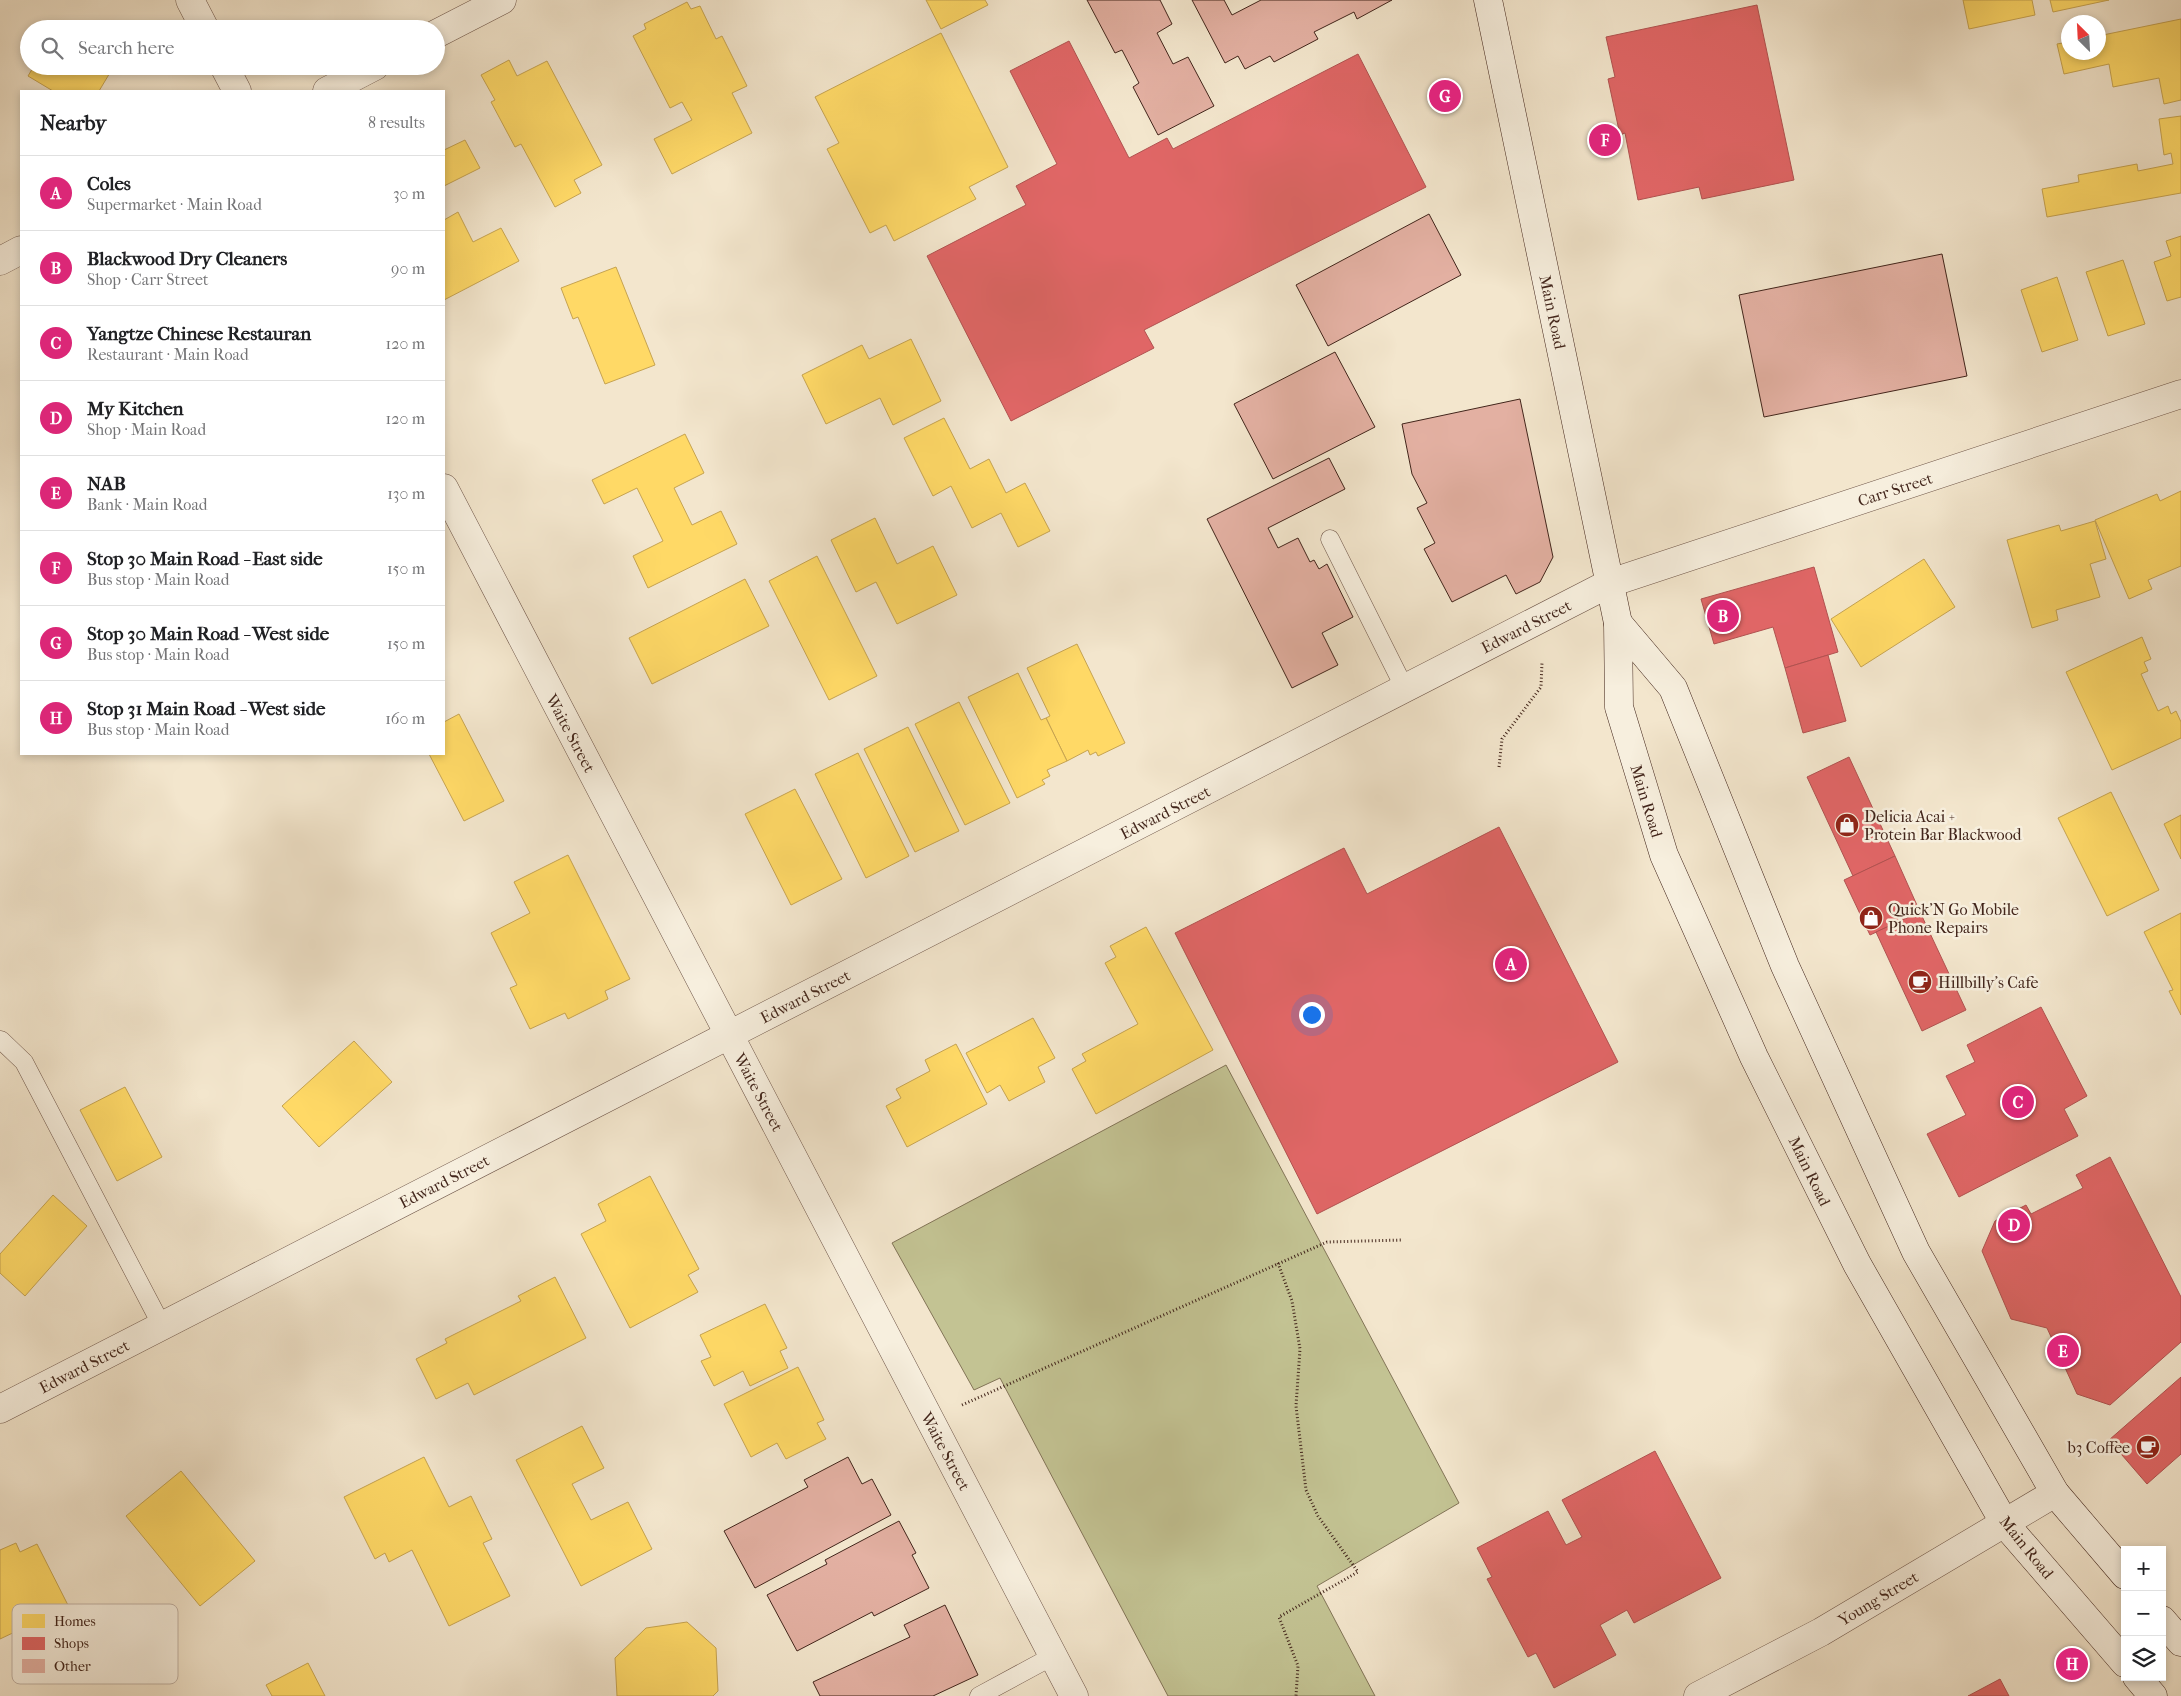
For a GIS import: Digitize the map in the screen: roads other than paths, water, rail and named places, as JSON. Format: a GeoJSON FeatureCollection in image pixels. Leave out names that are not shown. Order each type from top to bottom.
{"type":"FeatureCollection","features":[{"type":"Feature","properties":{"kind":"street"},"geometry":{"type":"LineString","coordinates":[[190,0],[200,20]]}},
{"type":"Feature","properties":{"kind":"street"},"geometry":{"type":"LineString","coordinates":[[445,29],[502,0]]}},
{"type":"Feature","properties":{"kind":"street","name":"Main Road"},"geometry":{"type":"LineString","coordinates":[[1488,0],[1618,623],[1619,707],[1664,855],[1754,1057],[1857,1264],[2005,1524],[2121,1658]]}},
{"type":"Feature","properties":{"kind":"street"},"geometry":{"type":"LineString","coordinates":[[229,75],[236,90]]}},
{"type":"Feature","properties":{"kind":"street"},"geometry":{"type":"LineString","coordinates":[[328,90],[357,75]]}},
{"type":"Feature","properties":{"kind":"street"},"geometry":{"type":"LineString","coordinates":[[0,261],[20,251]]}},
{"type":"Feature","properties":{"kind":"street","name":"Carr Street"},"geometry":{"type":"LineString","coordinates":[[1610,583],[2181,394]]}},
{"type":"Feature","properties":{"kind":"street","name":"Waite Street"},"geometry":{"type":"LineString","coordinates":[[445,490],[1074,1696]]}},
{"type":"Feature","properties":{"kind":"street","name":"Edward Street"},"geometry":{"type":"LineString","coordinates":[[0,1409],[1610,583]]}},
{"type":"Feature","properties":{"kind":"street","name":"Main Road"},"geometry":{"type":"LineString","coordinates":[[1618,623],[1673,688],[1785,966],[1916,1252],[2055,1493],[2121,1570]]}},
{"type":"Feature","properties":{"kind":"street","name":"Young Street"},"geometry":{"type":"LineString","coordinates":[[1698,1696],[1821,1632],[2055,1493]]}},
{"type":"Feature","properties":{"kind":"street"},"geometry":{"type":"LineString","coordinates":[[2166,1625],[2181,1642]]}},
{"type":"Feature","properties":{"kind":"street"},"geometry":{"type":"LineString","coordinates":[[2140,1681],[2153,1696]]}},
{"type":"Feature","properties":{"kind":"lane"},"geometry":{"type":"LineString","coordinates":[[1330,539],[1404,689]]}},
{"type":"Feature","properties":{"kind":"lane"},"geometry":{"type":"LineString","coordinates":[[1,1040],[24,1062],[162,1326]]}},
{"type":"Feature","properties":{"kind":"lane"},"geometry":{"type":"LineString","coordinates":[[979,1696],[1053,1656]]}},
{"type":"Feature","properties":{"kind":"place","name":"Stop 30 Main Road - West side"},"geometry":{"type":"Point","coordinates":[1445,96]}},
{"type":"Feature","properties":{"kind":"place","name":"Stop 30 Main Road - East side"},"geometry":{"type":"Point","coordinates":[1605,140]}},
{"type":"Feature","properties":{"kind":"place","name":"Blackwood Dry Cleaners"},"geometry":{"type":"Point","coordinates":[1723,616]}},
{"type":"Feature","properties":{"kind":"place","name":"Delicia Acai + Protein Bar Blackwood"},"geometry":{"type":"Point","coordinates":[1847,825]}},
{"type":"Feature","properties":{"kind":"place","name":"Quick'N Go Mobile Phone Repairs"},"geometry":{"type":"Point","coordinates":[1871,918]}},
{"type":"Feature","properties":{"kind":"place","name":"Coles"},"geometry":{"type":"Point","coordinates":[1511,964]}},
{"type":"Feature","properties":{"kind":"place","name":"Hillbilly's Cafe"},"geometry":{"type":"Point","coordinates":[1920,982]}},
{"type":"Feature","properties":{"kind":"place","name":"Yangtze Chinese Restauran"},"geometry":{"type":"Point","coordinates":[2018,1102]}},
{"type":"Feature","properties":{"kind":"place","name":"My Kitchen"},"geometry":{"type":"Point","coordinates":[2014,1225]}},
{"type":"Feature","properties":{"kind":"place","name":"NAB"},"geometry":{"type":"Point","coordinates":[2063,1351]}},
{"type":"Feature","properties":{"kind":"place","name":"b3 Coffee"},"geometry":{"type":"Point","coordinates":[2148,1447]}},
{"type":"Feature","properties":{"kind":"place","name":"Stop 31 Main Road - West side"},"geometry":{"type":"Point","coordinates":[2072,1664]}}]}
